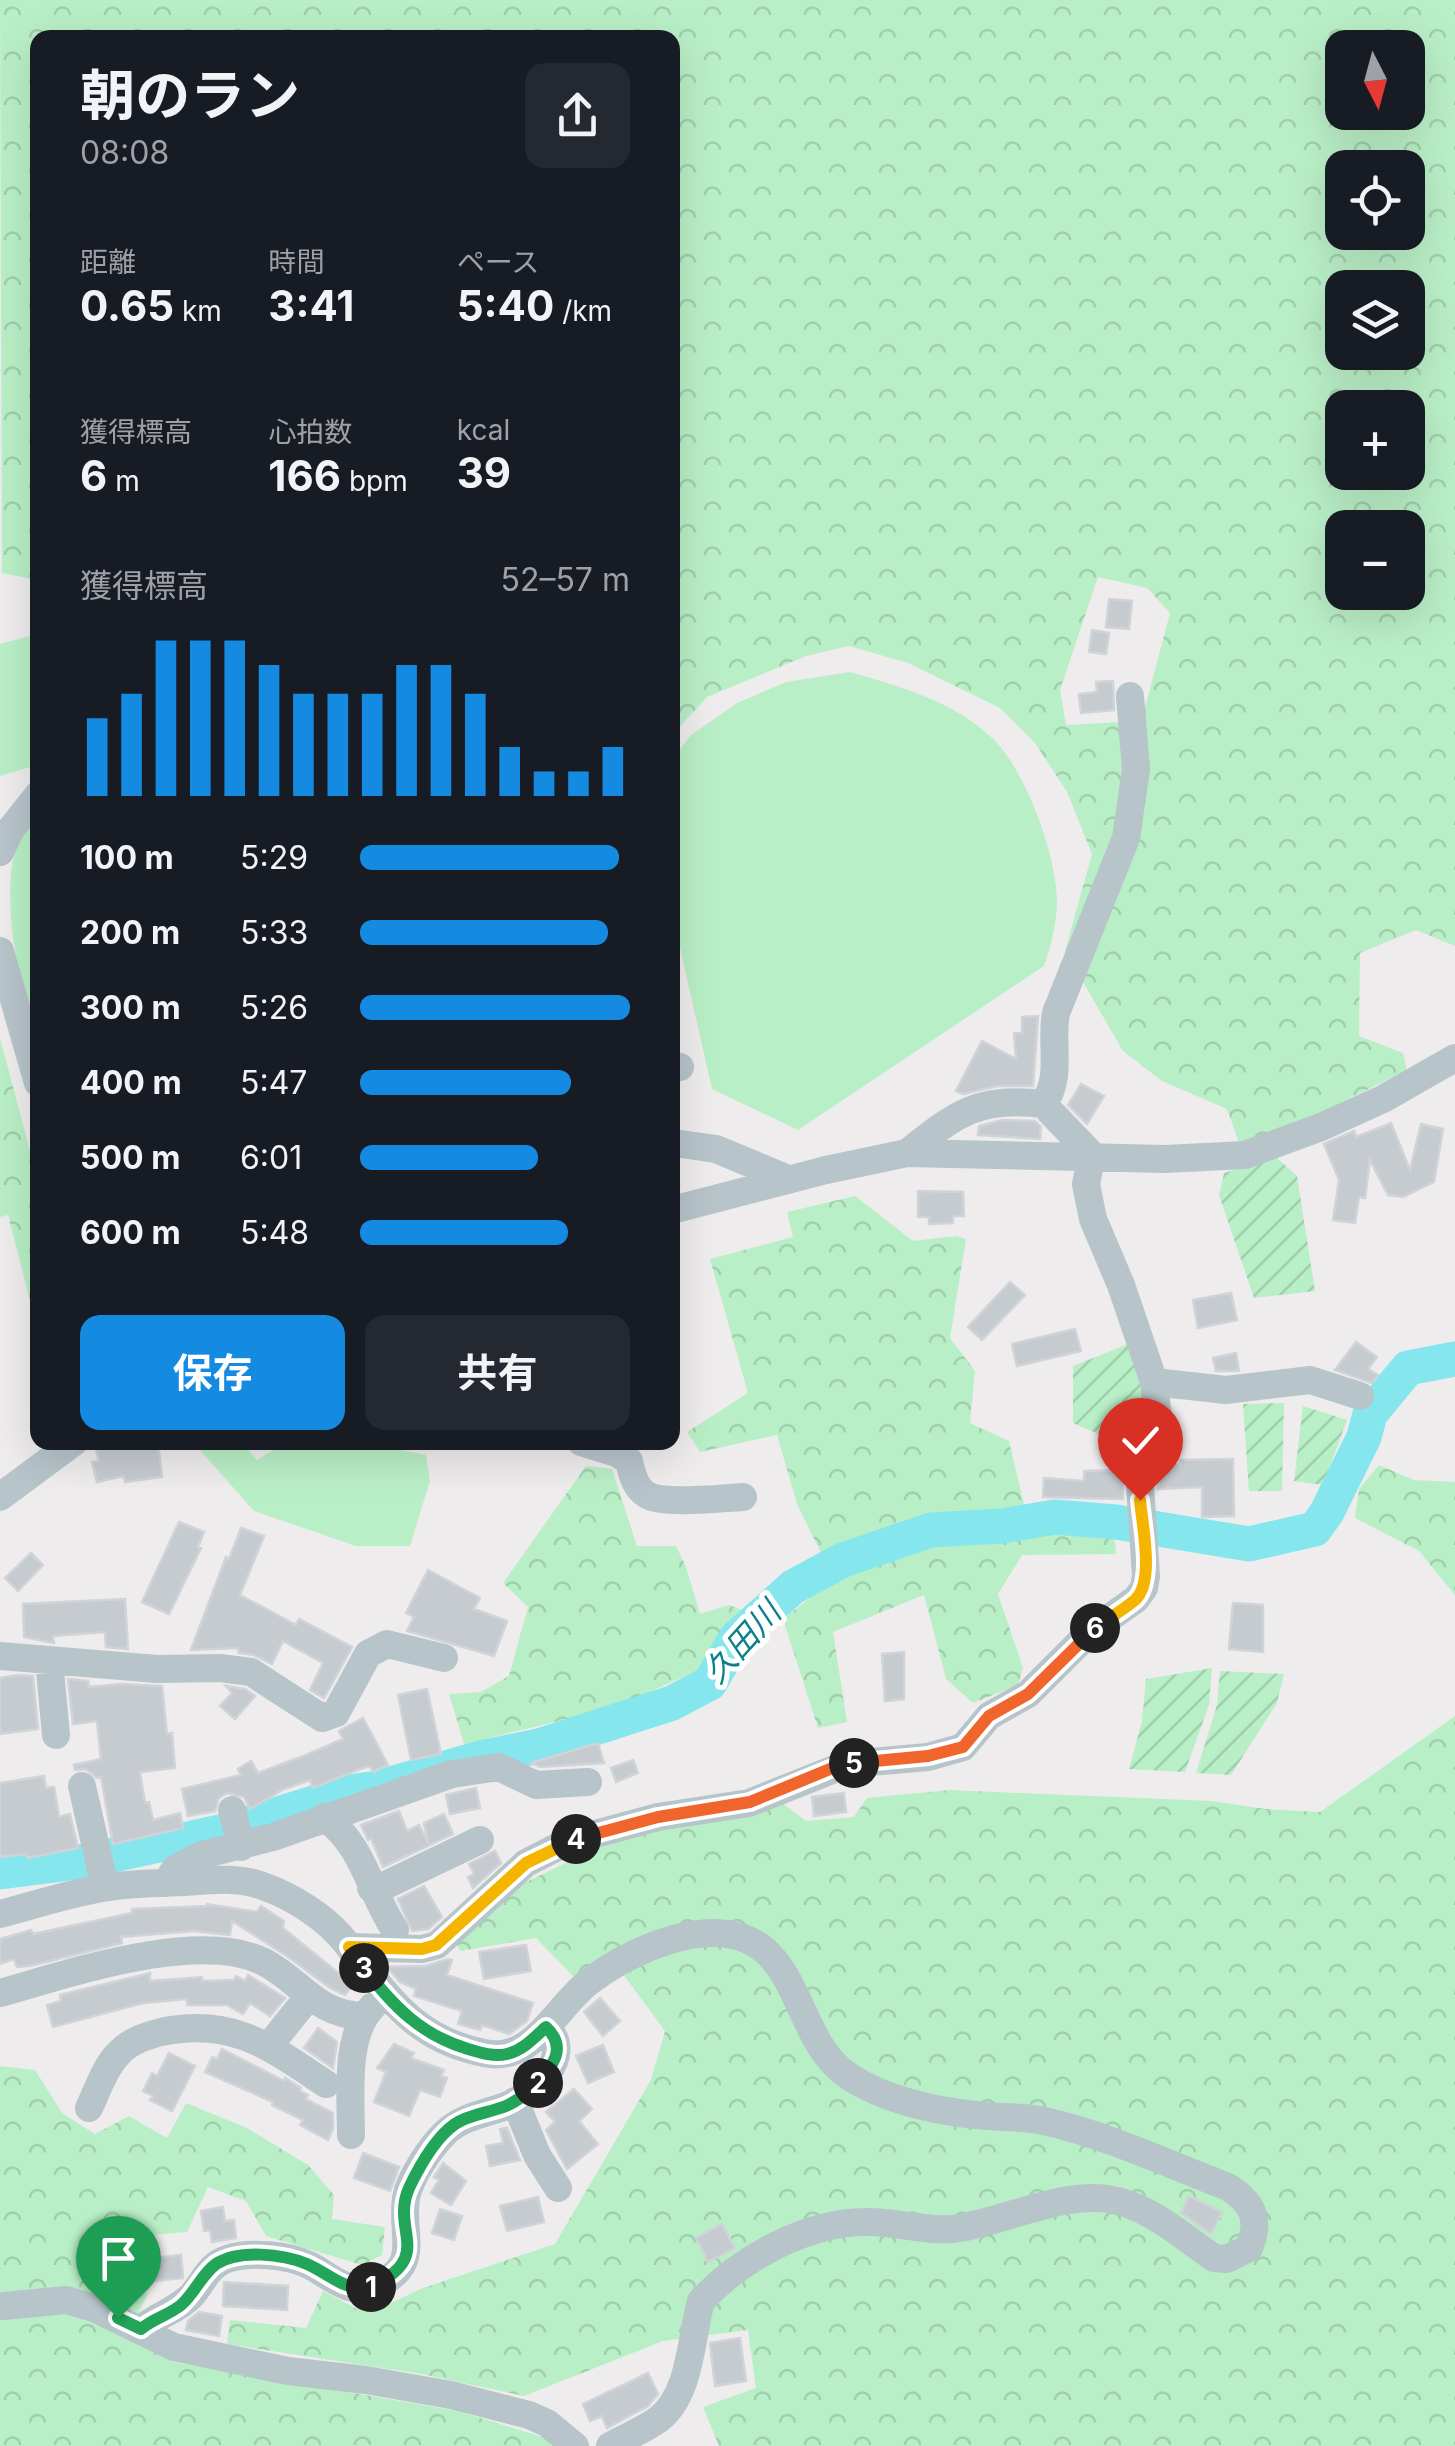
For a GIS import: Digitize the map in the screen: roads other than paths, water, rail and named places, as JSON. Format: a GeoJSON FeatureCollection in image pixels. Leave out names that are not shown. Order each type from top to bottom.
{"type":"FeatureCollection","features":[{"type":"Feature","properties":{"kind":"street"},"geometry":{"type":"LineString","coordinates":[[1043,1104],[1054,1082],[1056,1013],[1126,838],[1136,769],[1130,696]]}},
{"type":"Feature","properties":{"kind":"street"},"geometry":{"type":"LineString","coordinates":[[0,852],[11,829],[30,805]]}},
{"type":"Feature","properties":{"kind":"street"},"geometry":{"type":"LineString","coordinates":[[0,952],[30,1055]]}},
{"type":"Feature","properties":{"kind":"street"},"geometry":{"type":"LineString","coordinates":[[680,1208],[788,1179],[906,1154],[1218,1158],[1274,1146],[1321,1127],[1383,1099],[1455,1058]]}},
{"type":"Feature","properties":{"kind":"street"},"geometry":{"type":"LineString","coordinates":[[906,1154],[964,1110],[1006,1101],[1043,1104],[1092,1155]]}},
{"type":"Feature","properties":{"kind":"street"},"geometry":{"type":"LineString","coordinates":[[680,1144],[716,1149],[788,1179]]}},
{"type":"Feature","properties":{"kind":"street"},"geometry":{"type":"LineString","coordinates":[[349,1947],[422,1949],[436,1945],[526,1863],[568,1841],[658,1817],[750,1802],[846,1764],[928,1756],[963,1747],[989,1716],[1028,1694],[1091,1631],[1136,1599],[1144,1588],[1140,1476],[1159,1426],[1154,1382],[1093,1219],[1086,1184],[1092,1155]]}},
{"type":"Feature","properties":{"kind":"street"},"geometry":{"type":"LineString","coordinates":[[1154,1382],[1226,1390],[1310,1380],[1360,1396]]}},
{"type":"Feature","properties":{"kind":"street"},"geometry":{"type":"LineString","coordinates":[[0,1496],[63,1450]]}},
{"type":"Feature","properties":{"kind":"street"},"geometry":{"type":"LineString","coordinates":[[606,1450],[629,1462],[634,1482],[646,1495],[661,1499],[743,1498]]}},
{"type":"Feature","properties":{"kind":"street"},"geometry":{"type":"LineString","coordinates":[[0,1656],[252,1672],[322,1718],[336,1714],[368,1654],[387,1644],[444,1658]]}},
{"type":"Feature","properties":{"kind":"street"},"geometry":{"type":"LineString","coordinates":[[49,1660],[56,1734]]}},
{"type":"Feature","properties":{"kind":"street"},"geometry":{"type":"LineString","coordinates":[[166,1883],[176,1869],[202,1856],[236,1827],[324,1818],[390,1793],[479,1768],[499,1767],[536,1785],[588,1782]]}},
{"type":"Feature","properties":{"kind":"street"},"geometry":{"type":"LineString","coordinates":[[82,1786],[101,1870]]}},
{"type":"Feature","properties":{"kind":"street"},"geometry":{"type":"LineString","coordinates":[[324,1818],[341,1829],[351,1842],[394,1930]]}},
{"type":"Feature","properties":{"kind":"street"},"geometry":{"type":"LineString","coordinates":[[371,1888],[386,1885],[480,1840]]}},
{"type":"Feature","properties":{"kind":"street"},"geometry":{"type":"LineString","coordinates":[[0,1914],[101,1870],[166,1883],[226,1879],[259,1884],[323,1919],[402,2014],[424,2031],[482,2053],[510,2054],[532,2040],[589,1982],[624,1961],[678,1938],[712,1932],[730,1934],[759,1946],[774,1959],[788,1979],[821,2050],[848,2075],[936,2108],[1040,2120],[1082,2131],[1228,2187],[1254,2209],[1256,2222],[1249,2248],[1227,2259],[1214,2258],[1145,2212],[1110,2199],[1064,2200],[1012,2217],[954,2229],[866,2222],[819,2230],[770,2250],[730,2273],[710,2290],[700,2301],[679,2391],[670,2408],[658,2420],[610,2446]]}},
{"type":"Feature","properties":{"kind":"street"},"geometry":{"type":"LineString","coordinates":[[0,1993],[128,1960],[220,1950],[263,1962],[332,2012],[363,2016]]}},
{"type":"Feature","properties":{"kind":"street"},"geometry":{"type":"LineString","coordinates":[[351,2135],[351,2078],[363,2016],[384,1992]]}},
{"type":"Feature","properties":{"kind":"street"},"geometry":{"type":"LineString","coordinates":[[270,2046],[309,1996]]}},
{"type":"Feature","properties":{"kind":"street"},"geometry":{"type":"LineString","coordinates":[[90,2108],[108,2068],[120,2052],[152,2034],[217,2027],[270,2046],[326,2084]]}},
{"type":"Feature","properties":{"kind":"street"},"geometry":{"type":"LineString","coordinates":[[141,2329],[183,2304],[214,2265],[245,2256],[307,2264],[352,2288],[375,2285],[396,2270],[409,2249],[408,2190],[441,2137],[456,2124],[515,2101],[553,2066],[558,2054],[555,2036],[546,2027]]}},
{"type":"Feature","properties":{"kind":"street"},"geometry":{"type":"LineString","coordinates":[[515,2101],[537,2155],[558,2188]]}},
{"type":"Feature","properties":{"kind":"street"},"geometry":{"type":"LineString","coordinates":[[4,2306],[66,2300],[94,2308],[174,2347],[288,2371],[451,2395],[529,2415],[547,2423],[575,2446]]}},
{"type":"Feature","properties":{"kind":"waterway","name":"久田川"},"geometry":{"type":"LineString","coordinates":[[0,1872],[86,1861],[224,1831],[349,1792],[539,1746],[672,1703],[710,1683],[736,1638],[793,1587],[843,1560],[931,1530],[1002,1526],[1055,1517],[1116,1522],[1249,1544],[1315,1529],[1364,1437],[1370,1414],[1408,1368],[1455,1359]]}}]}
